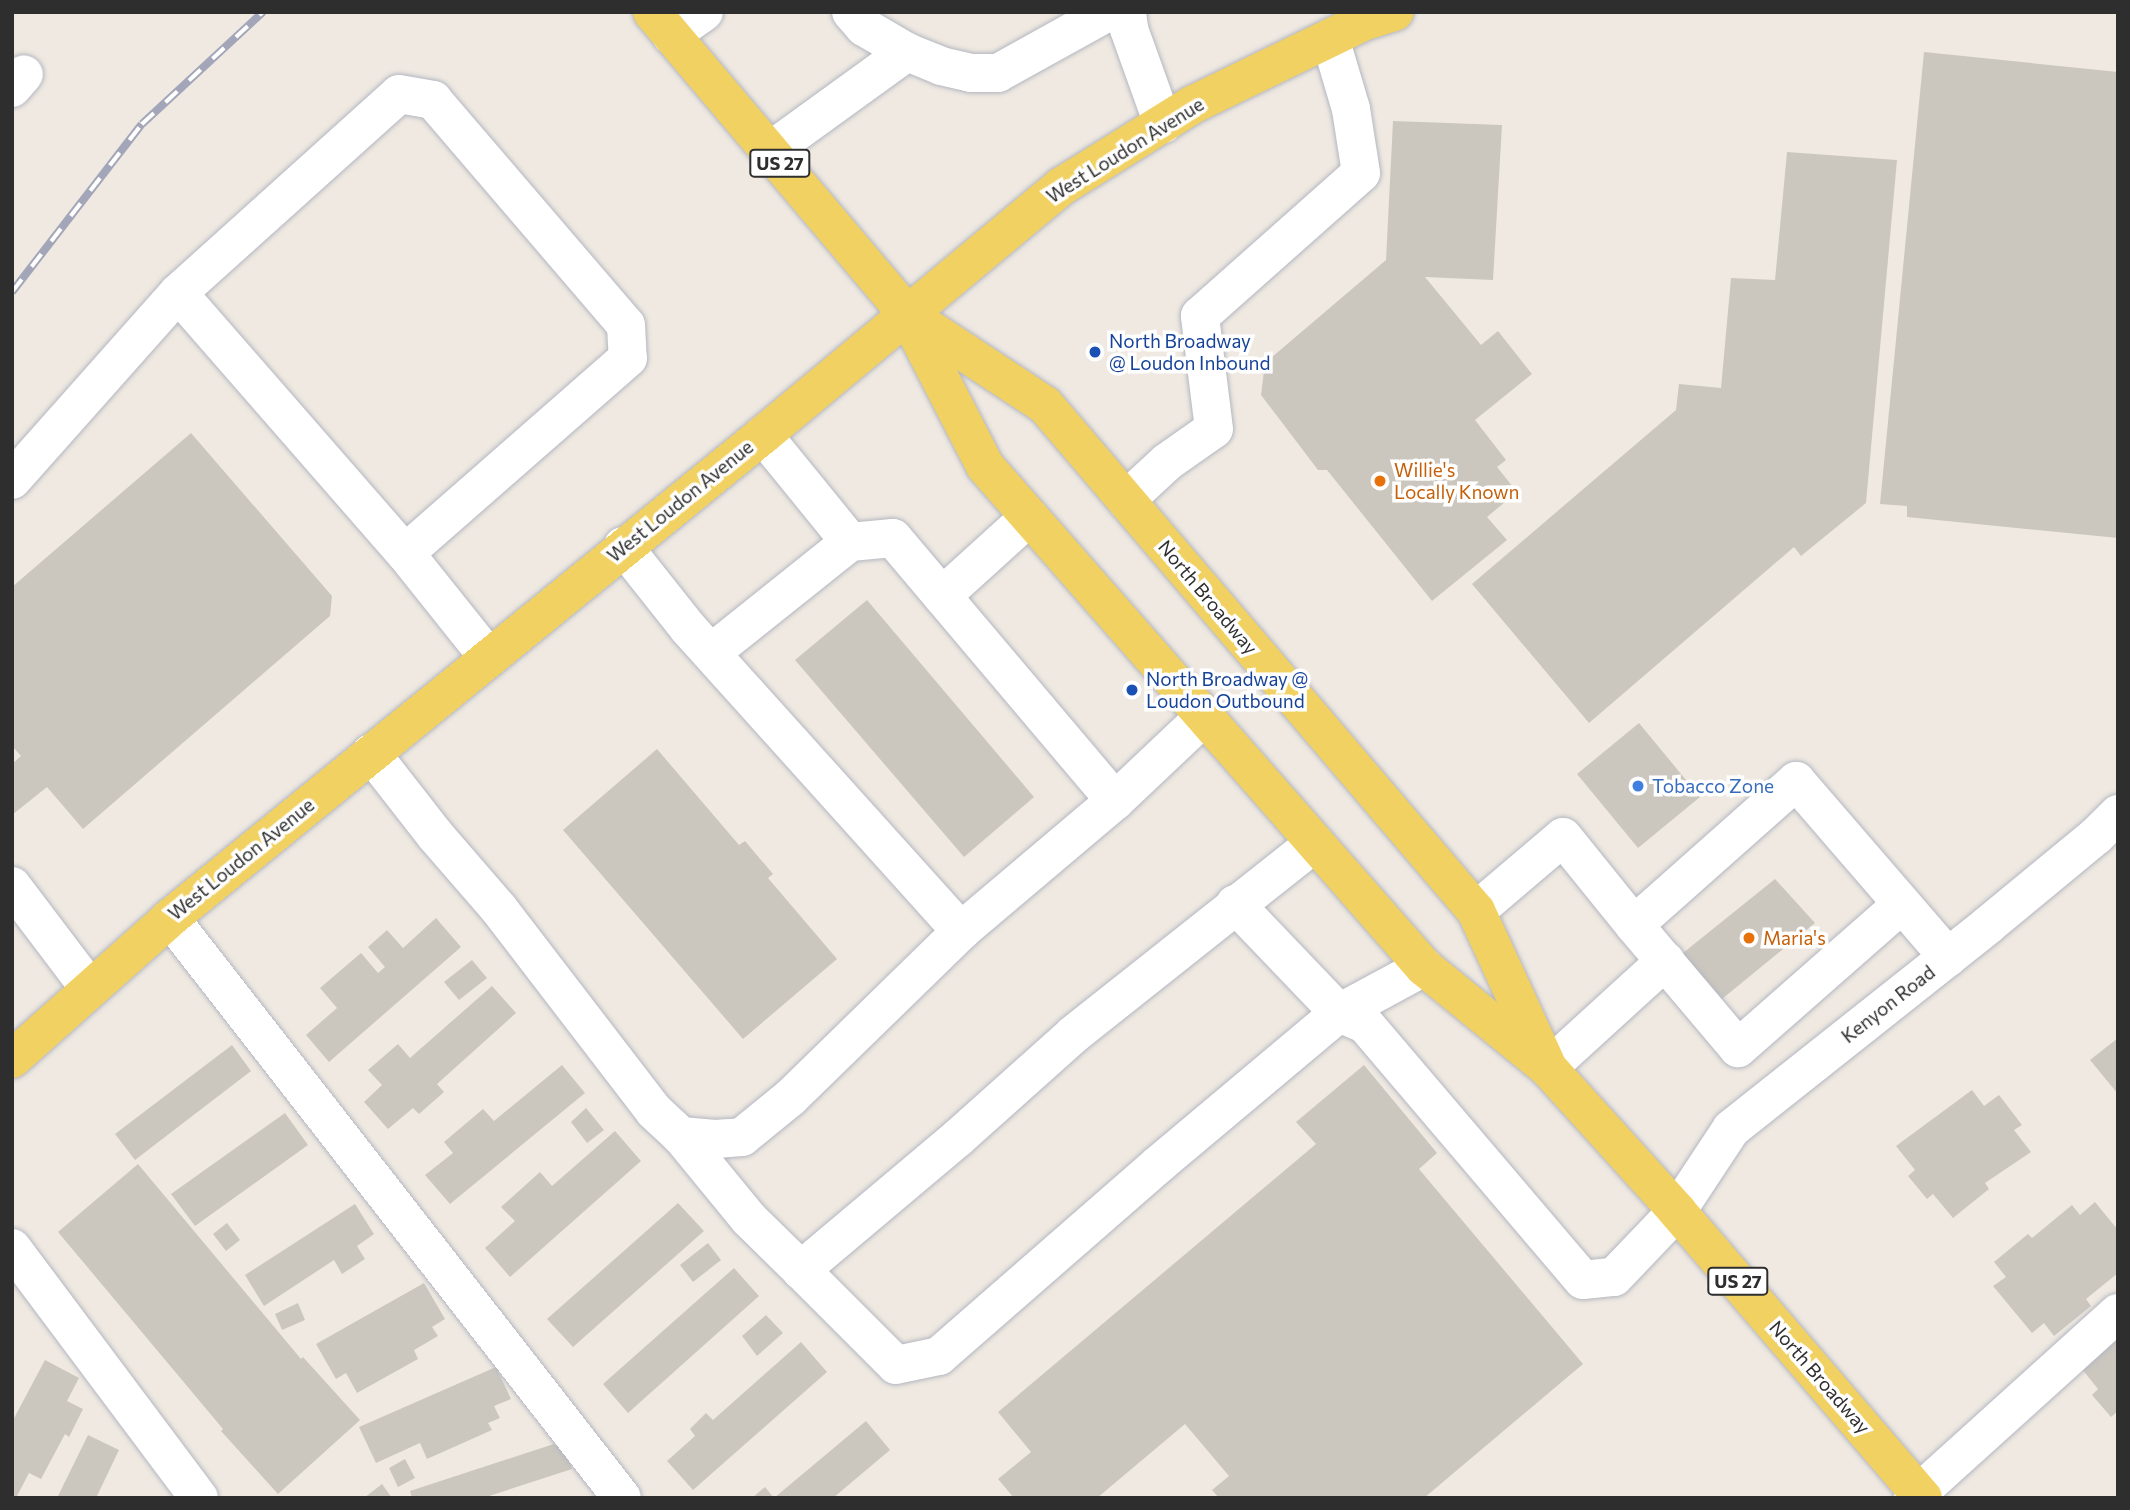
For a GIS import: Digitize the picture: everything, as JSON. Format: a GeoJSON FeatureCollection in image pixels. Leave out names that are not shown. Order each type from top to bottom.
{"type":"FeatureCollection","features":[{"type":"Feature","properties":{"kind":"main road","name":"West Loudon Avenue"},"geometry":{"type":"LineString","coordinates":[[12,1059],[170,918],[623,546],[763,435],[1062,186],[1192,104],[1365,21],[1395,12]]}},
{"type":"Feature","properties":{"kind":"main road","name":"North Broadway"},"geometry":{"type":"LineString","coordinates":[[662,23],[907,314],[985,466],[1206,715],[1424,967],[1548,1068],[1678,1211],[1918,1496]]}},
{"type":"Feature","properties":{"kind":"main road","name":"North Broadway"},"geometry":{"type":"LineString","coordinates":[[907,314],[1045,405],[1476,911],[1548,1068]]}},
{"type":"Feature","properties":{"kind":"street"},"geometry":{"type":"LineString","coordinates":[[662,23],[704,12]]}},
{"type":"Feature","properties":{"kind":"street"},"geometry":{"type":"LineString","coordinates":[[850,12],[864,27],[908,52],[951,69],[998,73],[1108,12]]}},
{"type":"Feature","properties":{"kind":"street"},"geometry":{"type":"LineString","coordinates":[[1127,12],[1129,29],[1163,124]]}},
{"type":"Feature","properties":{"kind":"street"},"geometry":{"type":"LineString","coordinates":[[1126,500],[1167,462],[1214,429],[1200,316],[1361,173],[1351,109],[1330,38]]}},
{"type":"Feature","properties":{"kind":"street"},"geometry":{"type":"LineString","coordinates":[[770,151],[908,52]]}},
{"type":"Feature","properties":{"kind":"street"},"geometry":{"type":"LineString","coordinates":[[12,480],[178,293],[399,94],[433,100],[626,325],[628,358],[405,553]]}},
{"type":"Feature","properties":{"kind":"street"},"geometry":{"type":"LineString","coordinates":[[178,293],[405,553],[488,657]]}},
{"type":"Feature","properties":{"kind":"street"},"geometry":{"type":"LineString","coordinates":[[763,435],[850,542]]}},
{"type":"Feature","properties":{"kind":"street"},"geometry":{"type":"LineString","coordinates":[[942,596],[1030,517]]}},
{"type":"Feature","properties":{"kind":"street"},"geometry":{"type":"LineString","coordinates":[[711,653],[850,542],[893,538],[1115,801]]}},
{"type":"Feature","properties":{"kind":"street"},"geometry":{"type":"LineString","coordinates":[[623,546],[711,653],[961,931]]}},
{"type":"Feature","properties":{"kind":"street"},"geometry":{"type":"LineString","coordinates":[[681,1136],[715,1139],[742,1137],[791,1097],[961,931],[1115,801],[1206,715]]}},
{"type":"Feature","properties":{"kind":"street"},"geometry":{"type":"LineString","coordinates":[[371,752],[435,835],[499,909],[654,1111],[681,1136],[749,1219],[896,1365],[939,1356],[1159,1164],[1339,1013],[1424,967]]}},
{"type":"Feature","properties":{"kind":"street"},"geometry":{"type":"LineString","coordinates":[[1634,925],[1796,781],[1948,957]]}},
{"type":"Feature","properties":{"kind":"street","name":"Kenyon Road"},"geometry":{"type":"LineString","coordinates":[[1339,1013],[1365,1024],[1583,1280],[1614,1277],[1678,1211],[1731,1129],[1948,957],[2096,836],[2118,814]]}},
{"type":"Feature","properties":{"kind":"street"},"geometry":{"type":"LineString","coordinates":[[1476,911],[1563,837],[1738,1048],[1901,905]]}},
{"type":"Feature","properties":{"kind":"street"},"geometry":{"type":"LineString","coordinates":[[801,1270],[959,1137],[1073,1035],[1234,904],[1315,843]]}},
{"type":"Feature","properties":{"kind":"street"},"geometry":{"type":"LineString","coordinates":[[12,886],[90,989]]}},
{"type":"Feature","properties":{"kind":"street"},"geometry":{"type":"LineString","coordinates":[[1234,904],[1339,1013]]}},
{"type":"Feature","properties":{"kind":"street"},"geometry":{"type":"LineString","coordinates":[[170,918],[622,1498]]}},
{"type":"Feature","properties":{"kind":"street"},"geometry":{"type":"LineString","coordinates":[[1548,1068],[1665,961]]}},
{"type":"Feature","properties":{"kind":"street"},"geometry":{"type":"LineString","coordinates":[[12,1248],[199,1498]]}},
{"type":"Feature","properties":{"kind":"street"},"geometry":{"type":"LineString","coordinates":[[1918,1496],[2118,1313]]}},
{"type":"Feature","properties":{"kind":"building"},"geometry":{"type":"Polygon","coordinates":[[[1924,52],[2118,72],[2118,538],[1907,517],[1907,506],[1880,504],[1924,52]]]}},
{"type":"Feature","properties":{"kind":"building"},"geometry":{"type":"Polygon","coordinates":[[[1393,121],[1502,125],[1493,280],[1425,277],[1481,345],[1498,331],[1532,374],[1475,420],[1506,460],[1497,467],[1517,492],[1487,517],[1507,540],[1432,601],[1327,470],[1318,470],[1261,395],[1265,363],[1386,260],[1393,121]]]}},
{"type":"Feature","properties":{"kind":"building"},"geometry":{"type":"Polygon","coordinates":[[[1787,152],[1897,160],[1866,503],[1801,556],[1794,547],[1589,723],[1472,584],[1676,410],[1679,384],[1721,388],[1731,278],[1775,280],[1787,152]]]}},
{"type":"Feature","properties":{"kind":"building"},"geometry":{"type":"Polygon","coordinates":[[[191,433],[332,596],[330,616],[83,829],[47,787],[12,815],[12,764],[21,756],[12,746],[12,587],[191,433]]]}},
{"type":"Feature","properties":{"kind":"building"},"geometry":{"type":"Polygon","coordinates":[[[867,600],[1034,797],[964,857],[795,660],[867,600]]]}},
{"type":"Feature","properties":{"kind":"building","name":"Tobacco Zone"},"geometry":{"type":"Polygon","coordinates":[[[1639,723],[1700,797],[1638,848],[1577,774],[1639,723]]]}},
{"type":"Feature","properties":{"kind":"building"},"geometry":{"type":"Polygon","coordinates":[[[657,749],[739,845],[745,841],[773,874],[768,878],[837,959],[743,1039],[563,830],[657,749]]]}},
{"type":"Feature","properties":{"kind":"building","name":"Maria's"},"geometry":{"type":"Polygon","coordinates":[[[1775,879],[1815,923],[1722,999],[1683,953],[1775,879]]]}},
{"type":"Feature","properties":{"kind":"building"},"geometry":{"type":"Polygon","coordinates":[[[436,918],[461,947],[329,1062],[306,1035],[337,1008],[320,988],[361,953],[378,973],[385,967],[368,947],[387,930],[403,948],[436,918]]]}},
{"type":"Feature","properties":{"kind":"building"},"geometry":{"type":"Polygon","coordinates":[[[472,960],[487,978],[459,1000],[444,982],[472,960]]]}},
{"type":"Feature","properties":{"kind":"building"},"geometry":{"type":"Polygon","coordinates":[[[492,986],[516,1013],[437,1084],[444,1092],[419,1114],[413,1108],[388,1129],[364,1102],[382,1085],[368,1070],[398,1044],[410,1058],[492,986]]]}},
{"type":"Feature","properties":{"kind":"building"},"geometry":{"type":"Polygon","coordinates":[[[2118,1038],[2118,1094],[2090,1060],[2118,1038]]]}},
{"type":"Feature","properties":{"kind":"building"},"geometry":{"type":"Polygon","coordinates":[[[232,1045],[251,1071],[135,1160],[115,1134],[232,1045]]]}},
{"type":"Feature","properties":{"kind":"building"},"geometry":{"type":"Polygon","coordinates":[[[562,1065],[585,1093],[450,1204],[425,1175],[453,1153],[444,1142],[483,1109],[494,1121],[562,1065]]]}},
{"type":"Feature","properties":{"kind":"building"},"geometry":{"type":"Polygon","coordinates":[[[1364,1065],[1437,1153],[1419,1169],[1583,1364],[1424,1498],[1219,1498],[1212,1490],[1229,1476],[1185,1424],[1097,1498],[1014,1498],[998,1479],[1031,1452],[998,1412],[1316,1144],[1296,1122],[1364,1065]]]}},
{"type":"Feature","properties":{"kind":"building"},"geometry":{"type":"Polygon","coordinates":[[[1972,1090],[1984,1106],[1999,1095],[2022,1125],[2014,1130],[2031,1152],[1985,1183],[1989,1189],[1953,1218],[1933,1194],[1927,1199],[1908,1176],[1915,1170],[1896,1146],[1972,1090]]]}},
{"type":"Feature","properties":{"kind":"building"},"geometry":{"type":"Polygon","coordinates":[[[586,1108],[604,1130],[587,1143],[571,1122],[586,1108]]]}},
{"type":"Feature","properties":{"kind":"building"},"geometry":{"type":"Polygon","coordinates":[[[285,1113],[308,1145],[195,1226],[171,1194],[285,1113]]]}},
{"type":"Feature","properties":{"kind":"building"},"geometry":{"type":"Polygon","coordinates":[[[615,1131],[641,1161],[510,1277],[485,1248],[515,1221],[501,1207],[540,1172],[552,1186],[615,1131]]]}},
{"type":"Feature","properties":{"kind":"building"},"geometry":{"type":"Polygon","coordinates":[[[138,1164],[301,1359],[303,1357],[360,1420],[278,1494],[221,1431],[223,1429],[58,1232],[138,1164]]]}},
{"type":"Feature","properties":{"kind":"building"},"geometry":{"type":"Polygon","coordinates":[[[2095,1202],[2118,1230],[2118,1273],[2086,1299],[2091,1306],[2054,1336],[2044,1323],[2032,1333],[1993,1286],[2006,1277],[1994,1262],[2028,1234],[2032,1238],[2072,1205],[2080,1215],[2095,1202]]]}},
{"type":"Feature","properties":{"kind":"building"},"geometry":{"type":"Polygon","coordinates":[[[678,1203],[704,1231],[573,1347],[547,1319],[678,1203]]]}},
{"type":"Feature","properties":{"kind":"building"},"geometry":{"type":"Polygon","coordinates":[[[355,1204],[374,1234],[357,1246],[365,1259],[342,1274],[334,1260],[264,1306],[245,1275],[355,1204]]]}},
{"type":"Feature","properties":{"kind":"building"},"geometry":{"type":"Polygon","coordinates":[[[227,1223],[240,1240],[226,1251],[213,1234],[227,1223]]]}},
{"type":"Feature","properties":{"kind":"building"},"geometry":{"type":"Polygon","coordinates":[[[708,1243],[721,1260],[693,1282],[680,1265],[708,1243]]]}},
{"type":"Feature","properties":{"kind":"building"},"geometry":{"type":"Polygon","coordinates":[[[734,1268],[759,1296],[628,1413],[603,1384],[734,1268]]]}},
{"type":"Feature","properties":{"kind":"building"},"geometry":{"type":"Polygon","coordinates":[[[424,1283],[445,1319],[432,1327],[438,1336],[414,1350],[418,1359],[357,1393],[346,1373],[336,1379],[316,1344],[424,1283]]]}},
{"type":"Feature","properties":{"kind":"building"},"geometry":{"type":"Polygon","coordinates":[[[298,1303],[305,1320],[282,1330],[275,1314],[298,1303]]]}},
{"type":"Feature","properties":{"kind":"building"},"geometry":{"type":"Polygon","coordinates":[[[766,1315],[783,1333],[757,1356],[742,1336],[766,1315]]]}},
{"type":"Feature","properties":{"kind":"building"},"geometry":{"type":"Polygon","coordinates":[[[2118,1337],[2118,1411],[2111,1417],[2092,1395],[2098,1389],[2078,1364],[2118,1337]]]}},
{"type":"Feature","properties":{"kind":"building"},"geometry":{"type":"Polygon","coordinates":[[[801,1342],[827,1372],[693,1490],[667,1461],[695,1436],[690,1429],[706,1413],[713,1420],[801,1342]]]}},
{"type":"Feature","properties":{"kind":"building"},"geometry":{"type":"Polygon","coordinates":[[[45,1360],[79,1378],[67,1401],[83,1409],[69,1437],[65,1434],[41,1479],[29,1473],[16,1498],[12,1498],[12,1422],[45,1360]]]}},
{"type":"Feature","properties":{"kind":"building"},"geometry":{"type":"Polygon","coordinates":[[[496,1367],[511,1399],[494,1406],[500,1418],[488,1423],[492,1430],[427,1459],[420,1443],[376,1463],[359,1427],[496,1367]]]}},
{"type":"Feature","properties":{"kind":"building"},"geometry":{"type":"Polygon","coordinates":[[[866,1421],[890,1450],[833,1498],[774,1498],[866,1421]]]}},
{"type":"Feature","properties":{"kind":"building"},"geometry":{"type":"Polygon","coordinates":[[[88,1435],[119,1450],[96,1498],[57,1498],[88,1435]]]}},
{"type":"Feature","properties":{"kind":"building"},"geometry":{"type":"Polygon","coordinates":[[[563,1441],[572,1469],[483,1498],[412,1498],[410,1491],[563,1441]]]}},
{"type":"Feature","properties":{"kind":"building"},"geometry":{"type":"Polygon","coordinates":[[[405,1459],[415,1478],[398,1487],[389,1468],[405,1459]]]}},
{"type":"Feature","properties":{"kind":"building"},"geometry":{"type":"Polygon","coordinates":[[[382,1484],[392,1498],[364,1498],[382,1484]]]}},
{"type":"Feature","properties":{"kind":"building"},"geometry":{"type":"Polygon","coordinates":[[[765,1487],[774,1498],[752,1498],[765,1487]]]}},
{"type":"Feature","properties":{"kind":"railway"},"geometry":{"type":"LineString","coordinates":[[12,292],[142,124],[263,12]]}},
{"type":"Feature","properties":{"kind":"place","name":"North Broadway @ Loudon Inbound"},"geometry":{"type":"Point","coordinates":[1095,352]}},
{"type":"Feature","properties":{"kind":"place","name":"Willie's Locally Known"},"geometry":{"type":"Point","coordinates":[1380,481]}},
{"type":"Feature","properties":{"kind":"place","name":"North Broadway @ Loudon Outbound"},"geometry":{"type":"Point","coordinates":[1132,690]}},
{"type":"Feature","properties":{"kind":"place","name":"Tobacco Zone"},"geometry":{"type":"Point","coordinates":[1638,786]}},
{"type":"Feature","properties":{"kind":"place","name":"Maria's"},"geometry":{"type":"Point","coordinates":[1749,938]}}]}
